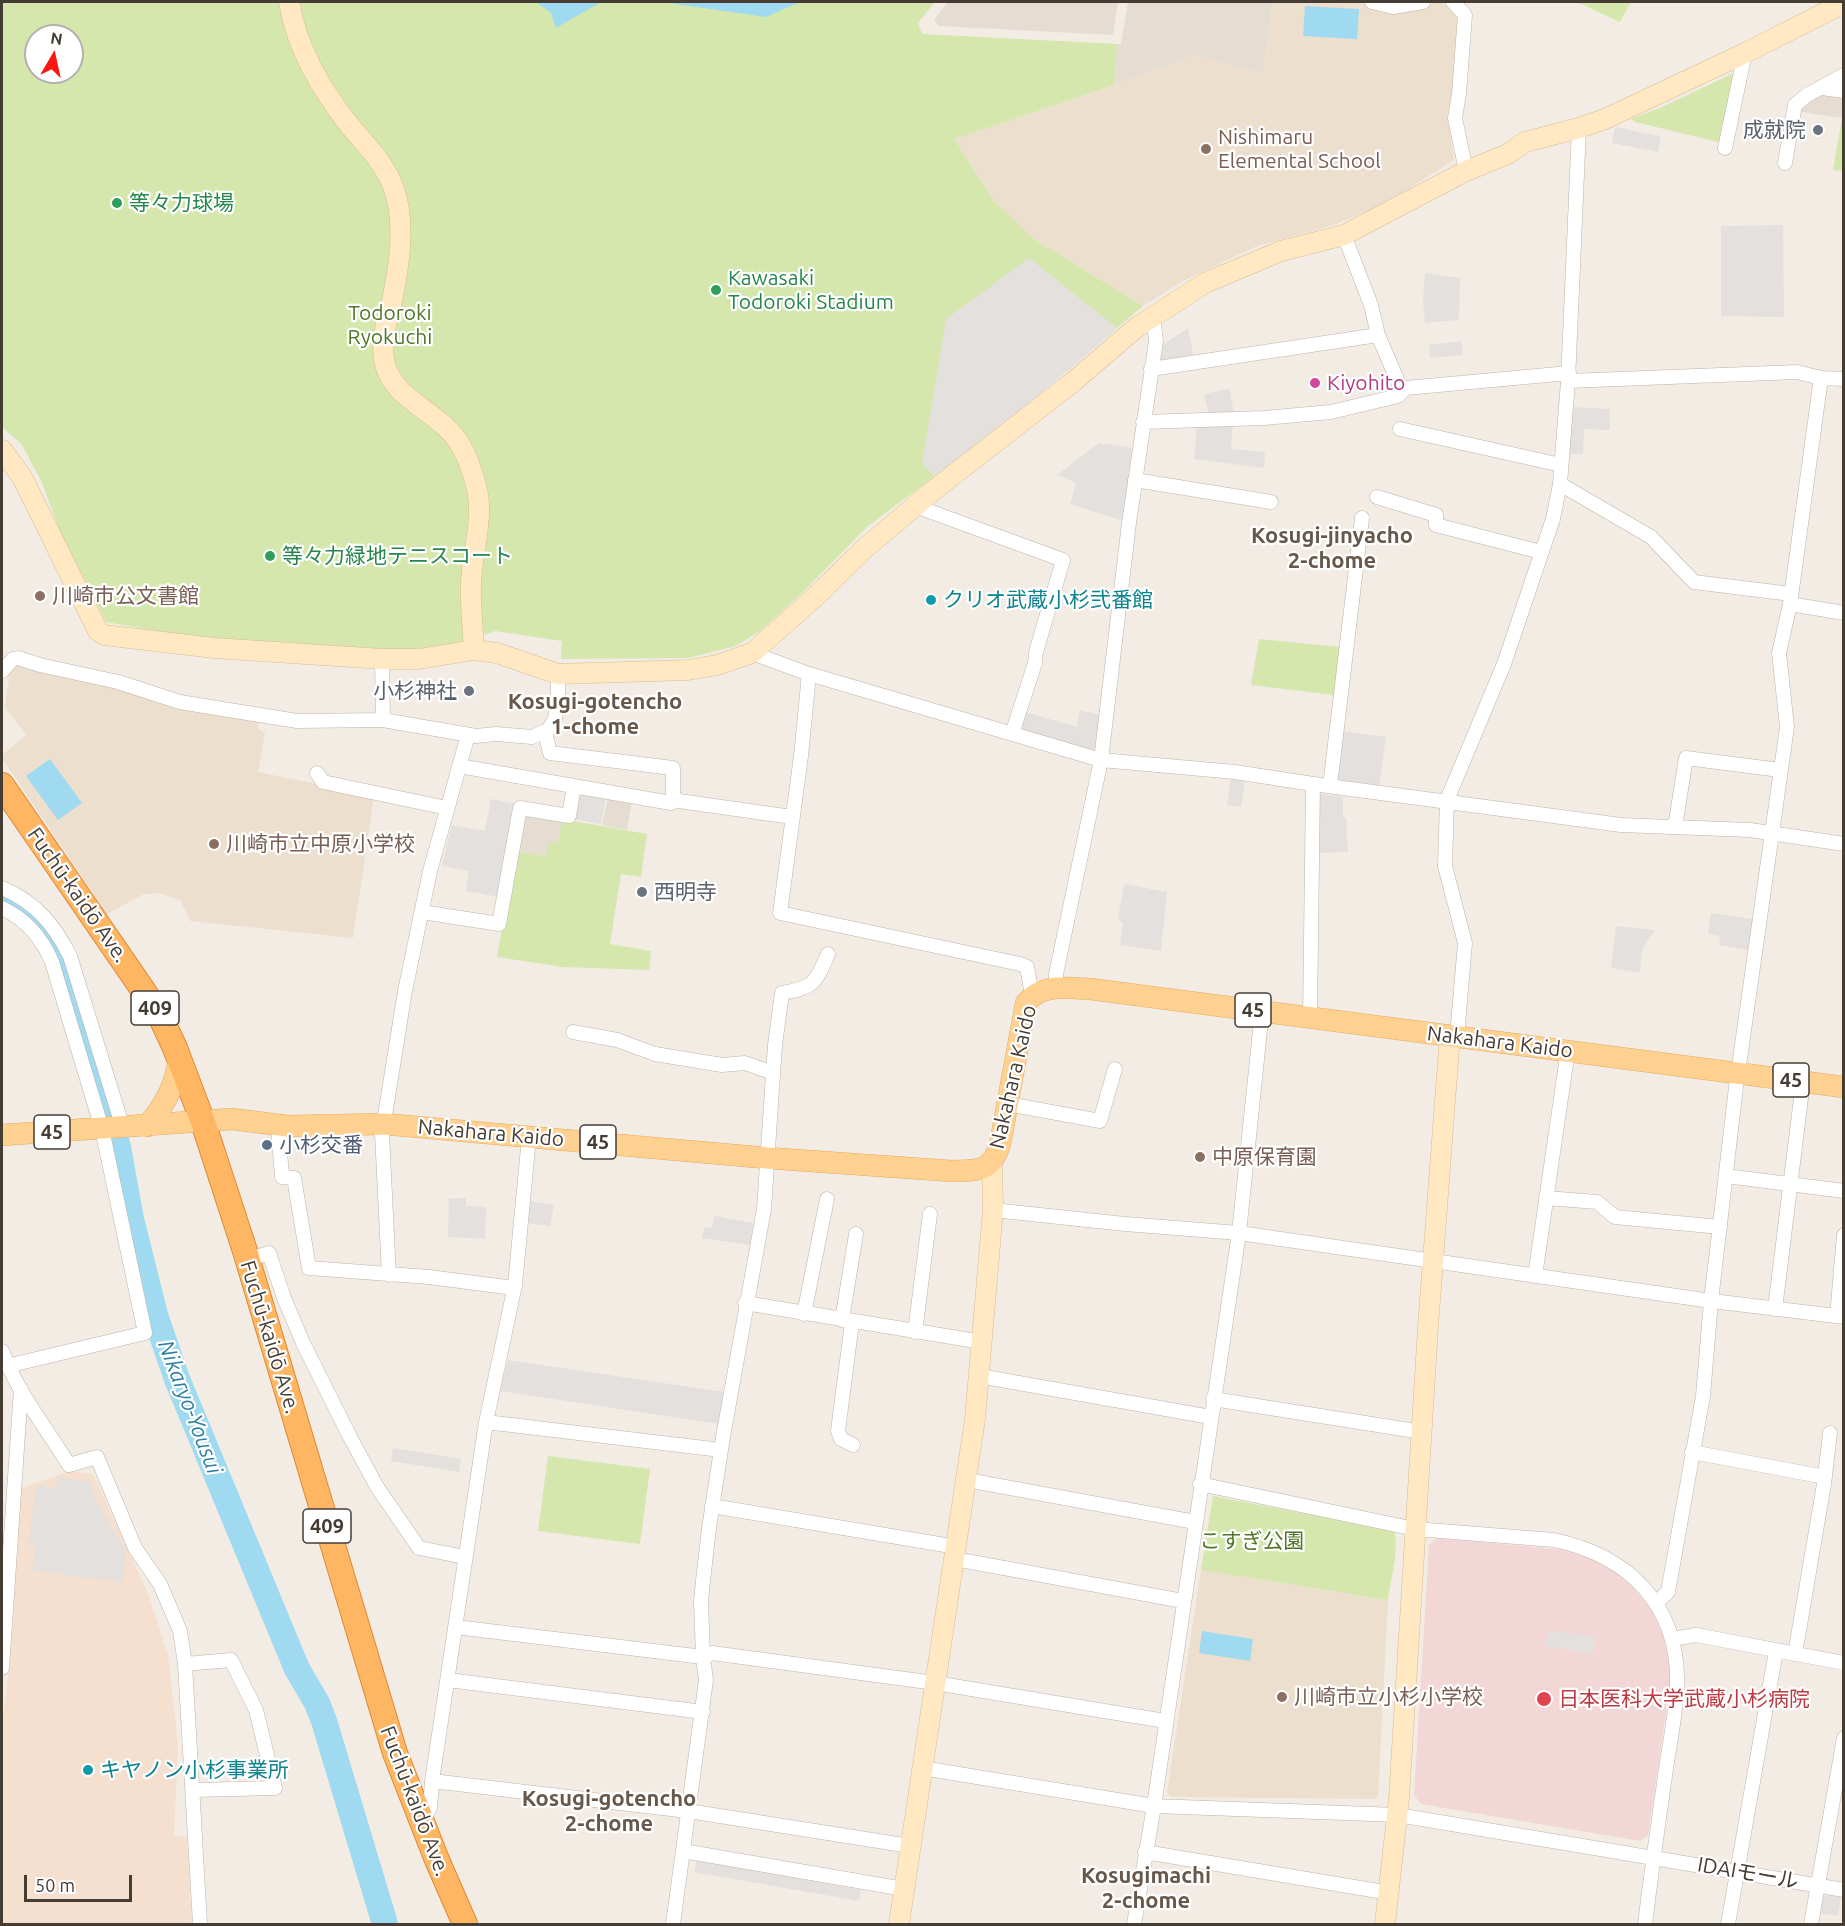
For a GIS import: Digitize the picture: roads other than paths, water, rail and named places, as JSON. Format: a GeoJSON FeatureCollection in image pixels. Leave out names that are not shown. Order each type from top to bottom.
{"type":"FeatureCollection","features":[{"type":"Feature","properties":{"kind":"highway","name":"Fuchū-kaidō Ave."},"geometry":{"type":"LineString","coordinates":[[2,785],[141,987],[161,1018],[179,1057],[203,1122],[247,1260],[391,1743],[465,1924]]}},
{"type":"Feature","properties":{"kind":"main road","name":"Nakahara Kaido"},"geometry":{"type":"LineString","coordinates":[[2,1135],[232,1119],[278,1125],[384,1124],[767,1158],[952,1171],[977,1170],[992,1163],[1000,1144],[1026,1003],[1032,995],[1046,988],[1090,989],[1844,1088]]}},
{"type":"Feature","properties":{"kind":"main road"},"geometry":{"type":"LineString","coordinates":[[147,1126],[168,1098],[174,1085],[179,1057]]}},
{"type":"Feature","properties":{"kind":"street"},"geometry":{"type":"LineString","coordinates":[[289,2],[297,33],[312,71],[327,95],[381,165],[394,189],[399,216],[400,241],[384,336],[384,361],[392,380],[402,393],[437,418],[454,436],[471,472],[480,505],[471,581],[474,650]]}},
{"type":"Feature","properties":{"kind":"street"},"geometry":{"type":"LineString","coordinates":[[1371,2],[1393,7],[1423,2]]}},
{"type":"Feature","properties":{"kind":"street"},"geometry":{"type":"LineString","coordinates":[[1453,2],[1465,15],[1455,118],[1466,171]]}},
{"type":"Feature","properties":{"kind":"street"},"geometry":{"type":"LineString","coordinates":[[2,450],[22,477],[98,631],[104,634],[214,648],[382,659],[419,659],[474,650],[497,653],[558,674],[688,670],[717,665],[752,653],[815,597],[864,549],[915,506],[1073,382],[1137,327],[1205,283],[1281,251],[1344,235],[1466,171],[1508,154],[1525,142],[1605,119],[1844,3]]}},
{"type":"Feature","properties":{"kind":"street"},"geometry":{"type":"LineString","coordinates":[[1725,148],[1745,53]]}},
{"type":"Feature","properties":{"kind":"street"},"geometry":{"type":"LineString","coordinates":[[1785,163],[1795,105],[1844,75]]}},
{"type":"Feature","properties":{"kind":"street"},"geometry":{"type":"LineString","coordinates":[[1822,88],[1844,91]]}},
{"type":"Feature","properties":{"kind":"street"},"geometry":{"type":"LineString","coordinates":[[1385,1924],[1398,1815],[1428,1327],[1454,1036],[1465,943],[1445,866],[1447,801],[1504,664],[1553,519],[1560,484],[1569,377],[1579,128]]}},
{"type":"Feature","properties":{"kind":"street"},"geometry":{"type":"LineString","coordinates":[[1344,235],[1371,305],[1378,334],[1402,391]]}},
{"type":"Feature","properties":{"kind":"street"},"geometry":{"type":"LineString","coordinates":[[1056,988],[1056,974],[1101,760],[1135,480],[1156,341],[1153,317]]}},
{"type":"Feature","properties":{"kind":"street"},"geometry":{"type":"LineString","coordinates":[[1151,369],[1378,334]]}},
{"type":"Feature","properties":{"kind":"street"},"geometry":{"type":"LineString","coordinates":[[1143,422],[1231,420],[1331,412],[1398,396],[1406,388],[1470,381],[1797,372],[1821,378],[1844,379]]}},
{"type":"Feature","properties":{"kind":"street"},"geometry":{"type":"LineString","coordinates":[[1656,1603],[1668,1592],[1702,1396],[1738,1074],[1786,727],[1779,652],[1791,599],[1821,378]]}},
{"type":"Feature","properties":{"kind":"street"},"geometry":{"type":"LineString","coordinates":[[1400,429],[1561,465]]}},
{"type":"Feature","properties":{"kind":"street"},"geometry":{"type":"LineString","coordinates":[[1135,480],[1271,502]]}},
{"type":"Feature","properties":{"kind":"street"},"geometry":{"type":"LineString","coordinates":[[1560,484],[1651,537],[1694,582],[1791,599],[1844,613]]}},
{"type":"Feature","properties":{"kind":"street"},"geometry":{"type":"LineString","coordinates":[[1377,497],[1436,515],[1436,525],[1541,552]]}},
{"type":"Feature","properties":{"kind":"street"},"geometry":{"type":"LineString","coordinates":[[915,506],[1063,560],[1036,652],[1035,663],[1012,734]]}},
{"type":"Feature","properties":{"kind":"street"},"geometry":{"type":"LineString","coordinates":[[1329,786],[1362,518]]}},
{"type":"Feature","properties":{"kind":"street"},"geometry":{"type":"LineString","coordinates":[[752,653],[810,674],[1101,760],[1205,768],[1621,825],[1771,833],[1843,841]]}},
{"type":"Feature","properties":{"kind":"street"},"geometry":{"type":"LineString","coordinates":[[2,671],[13,659],[18,658],[118,682],[180,702],[297,721],[382,720],[468,735],[496,734],[532,737],[545,732],[555,718],[558,674]]}},
{"type":"Feature","properties":{"kind":"street"},"geometry":{"type":"LineString","coordinates":[[382,659],[382,720]]}},
{"type":"Feature","properties":{"kind":"street"},"geometry":{"type":"LineString","coordinates":[[810,674],[780,913],[1020,964],[1027,967],[1032,995]]}},
{"type":"Feature","properties":{"kind":"street"},"geometry":{"type":"LineString","coordinates":[[545,732],[550,753],[673,768],[675,799]]}},
{"type":"Feature","properties":{"kind":"street"},"geometry":{"type":"LineString","coordinates":[[389,1275],[382,1134],[405,991],[430,871],[468,735]]}},
{"type":"Feature","properties":{"kind":"street"},"geometry":{"type":"LineString","coordinates":[[1675,827],[1686,758],[1780,770]]}},
{"type":"Feature","properties":{"kind":"street"},"geometry":{"type":"LineString","coordinates":[[459,766],[671,802],[675,799],[792,817]]}},
{"type":"Feature","properties":{"kind":"street"},"geometry":{"type":"LineString","coordinates":[[317,773],[323,782],[447,808]]}},
{"type":"Feature","properties":{"kind":"street"},"geometry":{"type":"LineString","coordinates":[[1310,1017],[1313,784]]}},
{"type":"Feature","properties":{"kind":"street"},"geometry":{"type":"LineString","coordinates":[[422,912],[499,924],[520,808],[569,816],[574,786]]}},
{"type":"Feature","properties":{"kind":"street"},"geometry":{"type":"LineString","coordinates":[[2,888],[40,912],[60,937],[70,956],[112,1129],[146,1333],[8,1366]]}},
{"type":"Feature","properties":{"kind":"street"},"geometry":{"type":"LineString","coordinates":[[2,908],[21,919],[46,947],[112,1129]]}},
{"type":"Feature","properties":{"kind":"street"},"geometry":{"type":"LineString","coordinates":[[673,1924],[706,1680],[701,1601],[712,1506],[745,1304],[764,1209],[773,1073],[782,993],[803,989],[812,984],[828,954]]}},
{"type":"Feature","properties":{"kind":"street"},"geometry":{"type":"LineString","coordinates":[[1134,1924],[1154,1806],[1239,1233],[1262,1011]]}},
{"type":"Feature","properties":{"kind":"street"},"geometry":{"type":"LineString","coordinates":[[573,1032],[617,1040],[655,1054],[722,1065],[745,1063],[773,1073]]}},
{"type":"Feature","properties":{"kind":"street"},"geometry":{"type":"LineString","coordinates":[[1535,1276],[1568,1050]]}},
{"type":"Feature","properties":{"kind":"street"},"geometry":{"type":"LineString","coordinates":[[1008,1104],[1100,1121],[1115,1068]]}},
{"type":"Feature","properties":{"kind":"street"},"geometry":{"type":"LineString","coordinates":[[1775,1309],[1803,1082]]}},
{"type":"Feature","properties":{"kind":"street"},"geometry":{"type":"LineString","coordinates":[[278,1125],[282,1177],[294,1178],[309,1268],[429,1277],[514,1288]]}},
{"type":"Feature","properties":{"kind":"street"},"geometry":{"type":"LineString","coordinates":[[421,1819],[425,1817],[430,1807],[486,1422],[514,1288],[529,1137]]}},
{"type":"Feature","properties":{"kind":"street"},"geometry":{"type":"LineString","coordinates":[[899,1924],[967,1480],[979,1376],[993,1210],[992,1163]]}},
{"type":"Feature","properties":{"kind":"street"},"geometry":{"type":"LineString","coordinates":[[1726,1176],[1844,1191]]}},
{"type":"Feature","properties":{"kind":"street"},"geometry":{"type":"LineString","coordinates":[[1546,1198],[1597,1202],[1615,1217],[1720,1227]]}},
{"type":"Feature","properties":{"kind":"street"},"geometry":{"type":"LineString","coordinates":[[804,1314],[827,1199]]}},
{"type":"Feature","properties":{"kind":"street"},"geometry":{"type":"LineString","coordinates":[[993,1210],[1239,1233],[1711,1301],[1840,1317],[1844,1235]]}},
{"type":"Feature","properties":{"kind":"street"},"geometry":{"type":"LineString","coordinates":[[915,1332],[930,1214]]}},
{"type":"Feature","properties":{"kind":"street"},"geometry":{"type":"LineString","coordinates":[[853,1445],[841,1439],[838,1431],[856,1234]]}},
{"type":"Feature","properties":{"kind":"street"},"geometry":{"type":"LineString","coordinates":[[247,1260],[268,1253],[303,1344],[350,1437],[377,1487],[419,1548],[465,1557]]}},
{"type":"Feature","properties":{"kind":"street"},"geometry":{"type":"LineString","coordinates":[[745,1304],[982,1342]]}},
{"type":"Feature","properties":{"kind":"street"},"geometry":{"type":"LineString","coordinates":[[2,1351],[21,1389],[69,1464],[97,1457],[135,1548],[159,1584],[180,1631],[185,1664],[200,1924]]}},
{"type":"Feature","properties":{"kind":"street"},"geometry":{"type":"LineString","coordinates":[[979,1376],[1211,1417]]}},
{"type":"Feature","properties":{"kind":"street"},"geometry":{"type":"LineString","coordinates":[[2,1668],[21,1389]]}},
{"type":"Feature","properties":{"kind":"street"},"geometry":{"type":"LineString","coordinates":[[1213,1399],[1422,1432]]}},
{"type":"Feature","properties":{"kind":"street"},"geometry":{"type":"LineString","coordinates":[[486,1422],[721,1450]]}},
{"type":"Feature","properties":{"kind":"street"},"geometry":{"type":"LineString","coordinates":[[1795,1654],[1825,1477],[1830,1433]]}},
{"type":"Feature","properties":{"kind":"street"},"geometry":{"type":"LineString","coordinates":[[1692,1452],[1825,1477]]}},
{"type":"Feature","properties":{"kind":"street"},"geometry":{"type":"LineString","coordinates":[[967,1480],[1195,1522]]}},
{"type":"Feature","properties":{"kind":"street"},"geometry":{"type":"LineString","coordinates":[[1200,1484],[1415,1529],[1554,1540],[1576,1545],[1607,1557],[1645,1589],[1656,1603],[1672,1640],[1677,1687],[1645,1924]]}},
{"type":"Feature","properties":{"kind":"street"},"geometry":{"type":"LineString","coordinates":[[712,1506],[956,1553],[1183,1601]]}},
{"type":"Feature","properties":{"kind":"street"},"geometry":{"type":"LineString","coordinates":[[456,1627],[703,1656],[712,1653],[935,1683],[1165,1721]]}},
{"type":"Feature","properties":{"kind":"street"},"geometry":{"type":"LineString","coordinates":[[1672,1640],[1696,1635],[1844,1663]]}},
{"type":"Feature","properties":{"kind":"street"},"geometry":{"type":"LineString","coordinates":[[1728,1924],[1776,1651]]}},
{"type":"Feature","properties":{"kind":"street"},"geometry":{"type":"LineString","coordinates":[[185,1664],[231,1660],[256,1710],[274,1788],[193,1790]]}},
{"type":"Feature","properties":{"kind":"street"},"geometry":{"type":"LineString","coordinates":[[448,1680],[703,1712]]}},
{"type":"Feature","properties":{"kind":"street"},"geometry":{"type":"LineString","coordinates":[[1811,1924],[1844,1738]]}},
{"type":"Feature","properties":{"kind":"street","name":"IDAIモール"},"geometry":{"type":"LineString","coordinates":[[922,1768],[1154,1806],[1398,1815],[1844,1890]]}},
{"type":"Feature","properties":{"kind":"street"},"geometry":{"type":"LineString","coordinates":[[432,1781],[688,1811],[910,1846]]}},
{"type":"Feature","properties":{"kind":"street"},"geometry":{"type":"LineString","coordinates":[[683,1851],[904,1889]]}},
{"type":"Feature","properties":{"kind":"street"},"geometry":{"type":"LineString","coordinates":[[1145,1852],[1390,1893]]}},
{"type":"Feature","properties":{"kind":"water"},"geometry":{"type":"Polygon","coordinates":[[[536,2],[601,2],[556,28],[551,13],[536,2]]]}},
{"type":"Feature","properties":{"kind":"water"},"geometry":{"type":"Polygon","coordinates":[[[661,2],[800,2],[766,17],[661,2]]]}},
{"type":"Feature","properties":{"kind":"water"},"geometry":{"type":"Polygon","coordinates":[[[1305,6],[1359,9],[1357,39],[1303,36],[1305,6]]]}},
{"type":"Feature","properties":{"kind":"water"},"geometry":{"type":"Polygon","coordinates":[[[50,759],[82,803],[58,820],[26,776],[50,759]]]}},
{"type":"Feature","properties":{"kind":"water"},"geometry":{"type":"Polygon","coordinates":[[[1202,1631],[1253,1639],[1250,1661],[1199,1653],[1202,1631]]]}},
{"type":"Feature","properties":{"kind":"waterway","name":"Nikaryo-Yousui"},"geometry":{"type":"LineString","coordinates":[[2,898],[17,905],[32,917],[46,932],[57,951],[118,1147],[131,1219],[155,1315],[177,1379],[297,1669],[317,1703],[324,1721],[385,1924]]}},
{"type":"Feature","properties":{"kind":"place","name":"成就院"},"geometry":{"type":"Point","coordinates":[1818,130]}},
{"type":"Feature","properties":{"kind":"place","name":"Nishimaru Elemental School"},"geometry":{"type":"Point","coordinates":[1206,149]}},
{"type":"Feature","properties":{"kind":"place","name":"等々力球場"},"geometry":{"type":"Point","coordinates":[117,203]}},
{"type":"Feature","properties":{"kind":"place","name":"Kawasaki Todoroki Stadium"},"geometry":{"type":"Point","coordinates":[716,290]}},
{"type":"Feature","properties":{"kind":"place","name":"Kiyohito"},"geometry":{"type":"Point","coordinates":[1315,383]}},
{"type":"Feature","properties":{"kind":"place","name":"等々力緑地テニスコート"},"geometry":{"type":"Point","coordinates":[270,556]}},
{"type":"Feature","properties":{"kind":"place","name":"川崎市公文書館"},"geometry":{"type":"Point","coordinates":[40,596]}},
{"type":"Feature","properties":{"kind":"place","name":"クリオ武蔵小杉弐番館"},"geometry":{"type":"Point","coordinates":[931,600]}},
{"type":"Feature","properties":{"kind":"place","name":"小杉神社"},"geometry":{"type":"Point","coordinates":[469,691]}},
{"type":"Feature","properties":{"kind":"place","name":"川崎市立中原小学校"},"geometry":{"type":"Point","coordinates":[214,844]}},
{"type":"Feature","properties":{"kind":"place","name":"西明寺"},"geometry":{"type":"Point","coordinates":[642,892]}},
{"type":"Feature","properties":{"kind":"place","name":"小杉交番"},"geometry":{"type":"Point","coordinates":[267,1145]}},
{"type":"Feature","properties":{"kind":"place","name":"中原保育園"},"geometry":{"type":"Point","coordinates":[1200,1157]}},
{"type":"Feature","properties":{"kind":"place","name":"川崎市立小杉小学校"},"geometry":{"type":"Point","coordinates":[1282,1697]}},
{"type":"Feature","properties":{"kind":"place","name":"日本医科大学武蔵小杉病院"},"geometry":{"type":"Point","coordinates":[1544,1699]}},
{"type":"Feature","properties":{"kind":"place","name":"キヤノン小杉事業所"},"geometry":{"type":"Point","coordinates":[88,1770]}},
{"type":"Feature","properties":{"kind":"district","name":"Kosugi-jinyacho 2-chome"},"geometry":{"type":"Point","coordinates":[1332,548]}},
{"type":"Feature","properties":{"kind":"district","name":"Kosugi-gotencho 1-chome"},"geometry":{"type":"Point","coordinates":[595,714]}},
{"type":"Feature","properties":{"kind":"district","name":"Kosugi-gotencho 2-chome"},"geometry":{"type":"Point","coordinates":[609,1812]}},
{"type":"Feature","properties":{"kind":"district","name":"Kosugimachi 2-chome"},"geometry":{"type":"Point","coordinates":[1146,1889]}},
{"type":"Feature","properties":{"kind":"park label","name":"Todoroki Ryokuchi"},"geometry":{"type":"Point","coordinates":[390,325]}},
{"type":"Feature","properties":{"kind":"park label","name":"こすぎ公園"},"geometry":{"type":"Point","coordinates":[1252,1541]}}]}
